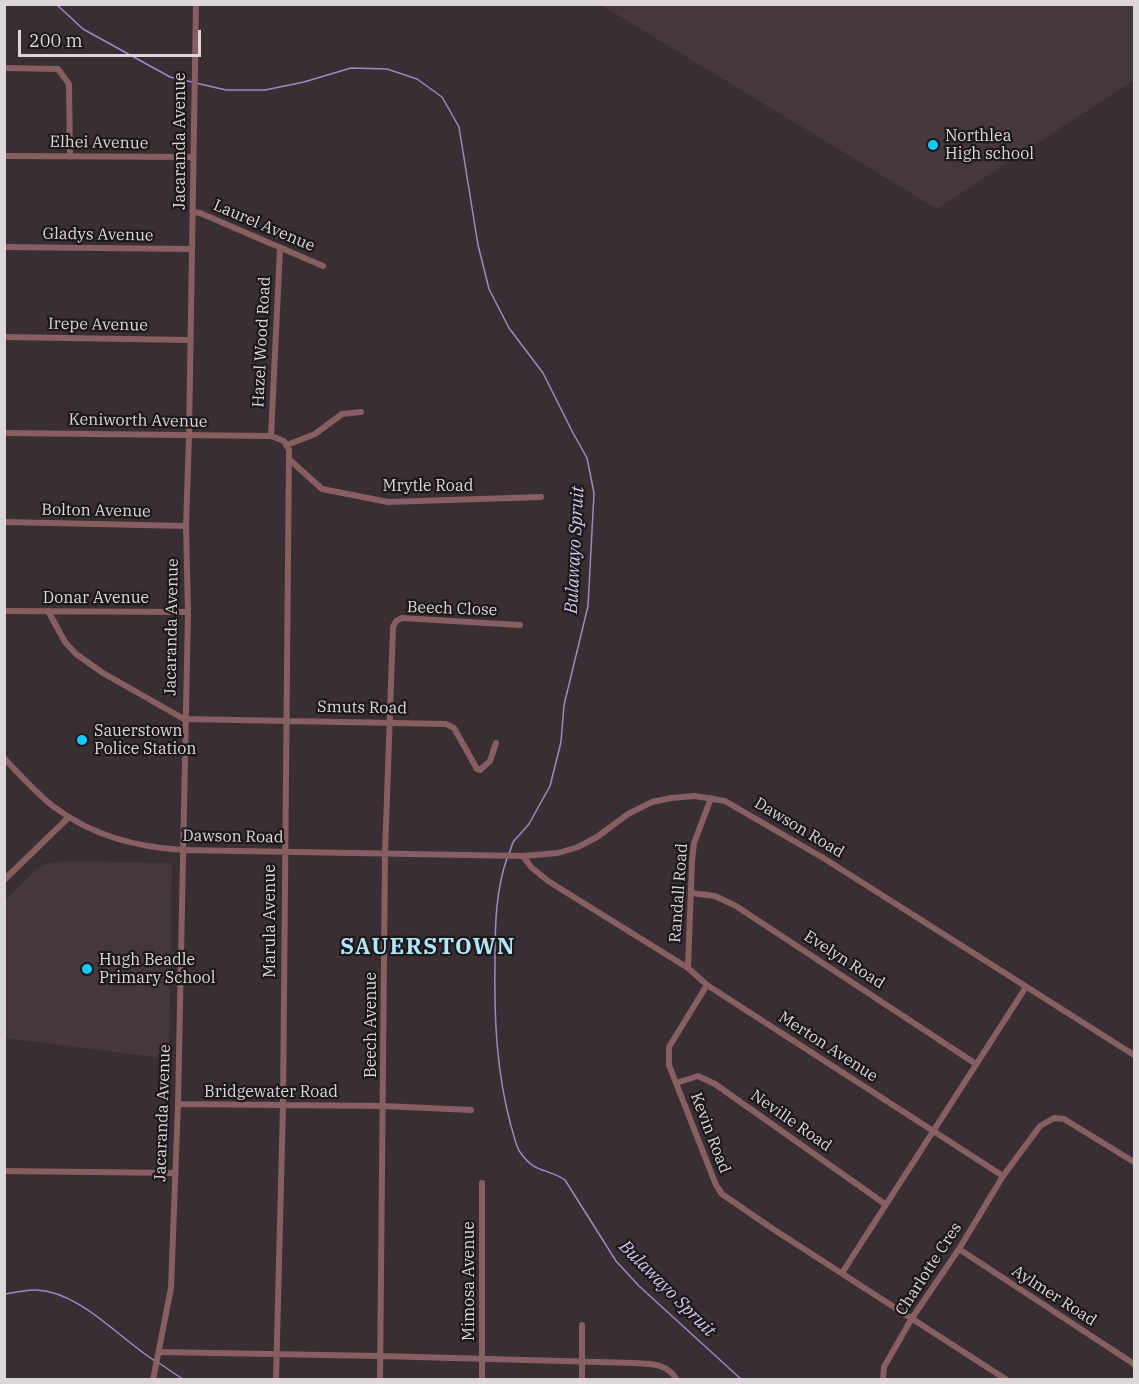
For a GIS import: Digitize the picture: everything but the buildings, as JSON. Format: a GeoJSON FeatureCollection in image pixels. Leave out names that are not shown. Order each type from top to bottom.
{"type":"FeatureCollection","features":[{"type":"Feature","properties":{"kind":"street","name":"Jacaranda Avenue"},"geometry":{"type":"LineString","coordinates":[[153,1380],[171,1287],[178,1104],[184,719],[188,612],[186,526],[196,4]]}},
{"type":"Feature","properties":{"kind":"street"},"geometry":{"type":"LineString","coordinates":[[4,68],[58,69],[64,76],[69,84],[70,156]]}},
{"type":"Feature","properties":{"kind":"street","name":"Elhei Avenue"},"geometry":{"type":"LineString","coordinates":[[4,156],[193,157]]}},
{"type":"Feature","properties":{"kind":"street","name":"Laurel Avenue"},"geometry":{"type":"LineString","coordinates":[[193,212],[323,266]]}},
{"type":"Feature","properties":{"kind":"street","name":"Gladys Avenue"},"geometry":{"type":"LineString","coordinates":[[4,247],[192,249]]}},
{"type":"Feature","properties":{"kind":"street","name":"Hazel Wood Road"},"geometry":{"type":"LineString","coordinates":[[271,436],[280,249]]}},
{"type":"Feature","properties":{"kind":"street","name":"Irepe Avenue"},"geometry":{"type":"LineString","coordinates":[[4,337],[190,340]]}},
{"type":"Feature","properties":{"kind":"street"},"geometry":{"type":"LineString","coordinates":[[271,436],[287,445],[315,434],[342,414],[362,412]]}},
{"type":"Feature","properties":{"kind":"street","name":"Keniworth Avenue"},"geometry":{"type":"LineString","coordinates":[[4,433],[271,436]]}},
{"type":"Feature","properties":{"kind":"street","name":"Marula Avenue"},"geometry":{"type":"LineString","coordinates":[[276,1380],[283,1105],[284,851],[291,461],[287,445]]}},
{"type":"Feature","properties":{"kind":"street","name":"Mrytle Road"},"geometry":{"type":"LineString","coordinates":[[291,461],[322,489],[388,502],[541,497]]}},
{"type":"Feature","properties":{"kind":"street","name":"Bolton Avenue"},"geometry":{"type":"LineString","coordinates":[[4,522],[186,526]]}},
{"type":"Feature","properties":{"kind":"street","name":"Donar Avenue"},"geometry":{"type":"LineString","coordinates":[[4,611],[188,612]]}},
{"type":"Feature","properties":{"kind":"street"},"geometry":{"type":"LineString","coordinates":[[48,611],[65,642],[76,654],[103,673],[184,719]]}},
{"type":"Feature","properties":{"kind":"street","name":"Beech Close"},"geometry":{"type":"LineString","coordinates":[[392,634],[396,621],[402,618],[520,625]]}},
{"type":"Feature","properties":{"kind":"street","name":"Beech Avenue"},"geometry":{"type":"LineString","coordinates":[[380,1380],[385,854],[392,634]]}},
{"type":"Feature","properties":{"kind":"street","name":"Smuts Road"},"geometry":{"type":"LineString","coordinates":[[184,719],[388,721],[450,725],[479,770],[486,767],[490,761],[496,743]]}},
{"type":"Feature","properties":{"kind":"street","name":"Dawson Road"},"geometry":{"type":"LineString","coordinates":[[4,758],[42,796],[69,817],[122,842],[149,848],[523,856],[558,853],[578,847],[628,814],[652,802],[695,796],[725,801],[815,854],[1134,1055]]}},
{"type":"Feature","properties":{"kind":"street","name":"Randall Road"},"geometry":{"type":"LineString","coordinates":[[688,968],[694,843],[711,798]]}},
{"type":"Feature","properties":{"kind":"street"},"geometry":{"type":"LineString","coordinates":[[4,880],[69,817]]}},
{"type":"Feature","properties":{"kind":"street"},"geometry":{"type":"LineString","coordinates":[[523,856],[531,867],[548,881],[688,968],[707,985]]}},
{"type":"Feature","properties":{"kind":"street","name":"Evelyn Road"},"geometry":{"type":"LineString","coordinates":[[691,893],[715,896],[736,906],[976,1064]]}},
{"type":"Feature","properties":{"kind":"street","name":"Kevin Road"},"geometry":{"type":"LineString","coordinates":[[707,985],[669,1047],[669,1065],[712,1179],[722,1194],[1007,1380]]}},
{"type":"Feature","properties":{"kind":"street","name":"Merton Avenue"},"geometry":{"type":"LineString","coordinates":[[707,985],[933,1132]]}},
{"type":"Feature","properties":{"kind":"street"},"geometry":{"type":"LineString","coordinates":[[842,1273],[1026,987]]}},
{"type":"Feature","properties":{"kind":"street","name":"Neville Road"},"geometry":{"type":"LineString","coordinates":[[676,1083],[698,1076],[715,1084],[885,1204]]}},
{"type":"Feature","properties":{"kind":"street","name":"Bridgewater Road"},"geometry":{"type":"LineString","coordinates":[[178,1104],[384,1106],[471,1110]]}},
{"type":"Feature","properties":{"kind":"street","name":"Charlotte Cres"},"geometry":{"type":"LineString","coordinates":[[883,1380],[884,1366],[912,1318],[959,1249],[1003,1176],[1040,1126],[1054,1118],[1064,1119],[1134,1162]]}},
{"type":"Feature","properties":{"kind":"street"},"geometry":{"type":"LineString","coordinates":[[933,1132],[1003,1176]]}},
{"type":"Feature","properties":{"kind":"street"},"geometry":{"type":"LineString","coordinates":[[4,1171],[175,1173]]}},
{"type":"Feature","properties":{"kind":"street","name":"Mimosa Avenue"},"geometry":{"type":"LineString","coordinates":[[482,1183],[482,1380]]}},
{"type":"Feature","properties":{"kind":"street","name":"Aylmer Road"},"geometry":{"type":"LineString","coordinates":[[959,1249],[1134,1364]]}},
{"type":"Feature","properties":{"kind":"street"},"geometry":{"type":"LineString","coordinates":[[582,1325],[582,1380]]}},
{"type":"Feature","properties":{"kind":"street"},"geometry":{"type":"LineString","coordinates":[[158,1354],[583,1360],[663,1366],[669,1369],[676,1380]]}},
{"type":"Feature","properties":{"kind":"shaded area","name":"Northlea High school"},"geometry":{"type":"Polygon","coordinates":[[[601,5],[1134,5],[1134,80],[937,209],[601,5]]]}},
{"type":"Feature","properties":{"kind":"shaded area","name":"Hugh Beadle Primary School"},"geometry":{"type":"Polygon","coordinates":[[[68,861],[172,863],[169,1059],[5,1038],[5,900],[38,868],[48,863],[68,861]]]}},
{"type":"Feature","properties":{"kind":"waterway","name":"Bulawayo Spruit"},"geometry":{"type":"LineString","coordinates":[[56,4],[83,29],[170,77],[192,82]]}},
{"type":"Feature","properties":{"kind":"waterway","name":"Bulawayo Spruit"},"geometry":{"type":"LineString","coordinates":[[196,83],[226,90],[265,90],[304,82],[351,68],[387,69],[417,79],[442,97],[459,127],[478,245],[489,289],[509,328],[543,373],[587,458],[594,493],[588,606],[564,705],[561,742],[550,786],[529,824],[513,842],[509,854]]}},
{"type":"Feature","properties":{"kind":"waterway","name":"Bulawayo Spruit"},"geometry":{"type":"LineString","coordinates":[[507,858],[500,882],[496,920],[496,1022],[502,1085],[517,1146],[536,1168],[565,1180],[616,1261],[639,1286],[742,1380]]}},
{"type":"Feature","properties":{"kind":"waterway"},"geometry":{"type":"LineString","coordinates":[[4,1294],[37,1290],[69,1299],[99,1318],[155,1361]]}},
{"type":"Feature","properties":{"kind":"waterway"},"geometry":{"type":"LineString","coordinates":[[159,1363],[184,1380]]}},
{"type":"Feature","properties":{"kind":"place","name":"Northlea High school"},"geometry":{"type":"Point","coordinates":[933,145]}},
{"type":"Feature","properties":{"kind":"place","name":"Sauerstown Police Station"},"geometry":{"type":"Point","coordinates":[82,740]}},
{"type":"Feature","properties":{"kind":"place","name":"Hugh Beadle Primary School"},"geometry":{"type":"Point","coordinates":[87,969]}},
{"type":"Feature","properties":{"kind":"district","name":"SAUERSTOWN"},"geometry":{"type":"Point","coordinates":[428,948]}}]}
